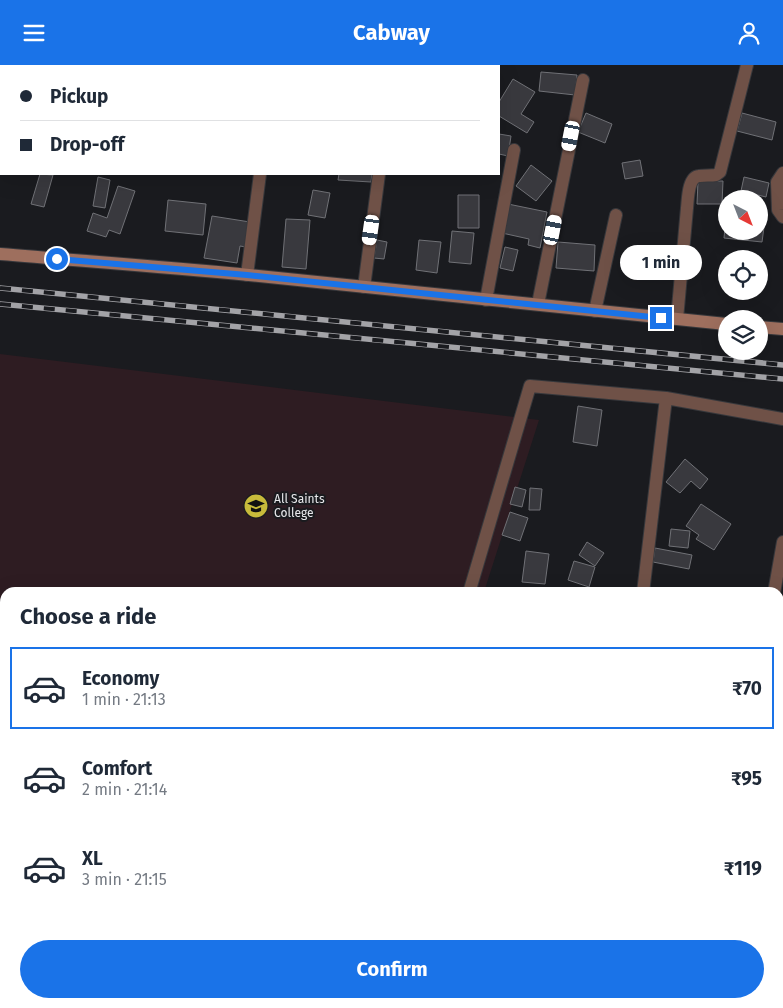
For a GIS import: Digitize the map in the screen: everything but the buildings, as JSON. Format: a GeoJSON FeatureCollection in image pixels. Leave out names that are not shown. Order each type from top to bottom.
{"type":"FeatureCollection","features":[{"type":"Feature","properties":{"kind":"main road"},"geometry":{"type":"LineString","coordinates":[[0,254],[247,275],[718,323]]}},
{"type":"Feature","properties":{"kind":"main road"},"geometry":{"type":"LineString","coordinates":[[768,328],[783,329]]}},
{"type":"Feature","properties":{"kind":"street"},"geometry":{"type":"LineString","coordinates":[[677,319],[688,193],[692,179],[697,175],[716,175],[720,172],[747,65]]}},
{"type":"Feature","properties":{"kind":"street"},"geometry":{"type":"LineString","coordinates":[[538,304],[583,80]]}},
{"type":"Feature","properties":{"kind":"street"},"geometry":{"type":"LineString","coordinates":[[486,300],[514,150]]}},
{"type":"Feature","properties":{"kind":"street"},"geometry":{"type":"LineString","coordinates":[[783,173],[777,182],[778,210],[783,217]]}},
{"type":"Feature","properties":{"kind":"street"},"geometry":{"type":"LineString","coordinates":[[247,275],[260,175]]}},
{"type":"Feature","properties":{"kind":"street"},"geometry":{"type":"LineString","coordinates":[[364,287],[379,175]]}},
{"type":"Feature","properties":{"kind":"street"},"geometry":{"type":"LineString","coordinates":[[596,311],[616,215]]}},
{"type":"Feature","properties":{"kind":"street"},"geometry":{"type":"LineString","coordinates":[[471,587],[530,386],[666,397],[783,419]]}},
{"type":"Feature","properties":{"kind":"street"},"geometry":{"type":"LineString","coordinates":[[644,587],[666,397]]}},
{"type":"Feature","properties":{"kind":"street"},"geometry":{"type":"LineString","coordinates":[[775,587],[783,542]]}},
{"type":"Feature","properties":{"kind":"shaded area","name":"All Saints College"},"geometry":{"type":"Polygon","coordinates":[[[0,354],[539,420],[486,587],[0,587],[0,354]]]}},
{"type":"Feature","properties":{"kind":"railway"},"geometry":{"type":"LineString","coordinates":[[0,288],[783,365]]}},
{"type":"Feature","properties":{"kind":"railway"},"geometry":{"type":"LineString","coordinates":[[0,304],[783,379]]}},
{"type":"Feature","properties":{"kind":"place","name":"All Saints College"},"geometry":{"type":"Point","coordinates":[256,506]}},
{"type":"Feature","properties":{"kind":"route"},"geometry":{"type":"LineString","coordinates":[[57,259],[247,275],[661,318]]}}]}
